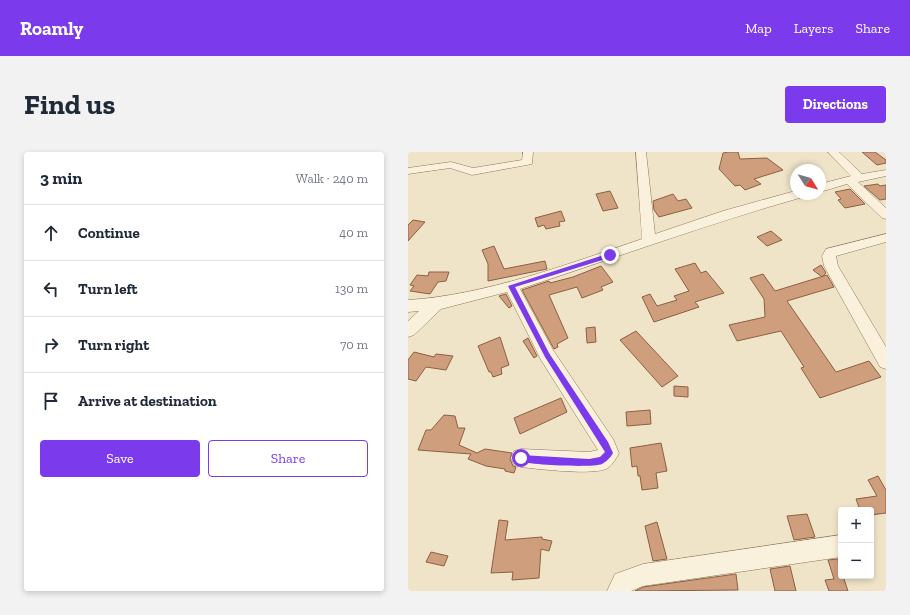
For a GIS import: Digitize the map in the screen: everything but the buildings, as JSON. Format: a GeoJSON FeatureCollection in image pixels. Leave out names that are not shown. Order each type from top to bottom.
{"type":"FeatureCollection","features":[{"type":"Feature","properties":{"kind":"street"},"geometry":{"type":"LineString","coordinates":[[451,165],[459,152]]}},
{"type":"Feature","properties":{"kind":"street"},"geometry":{"type":"LineString","coordinates":[[408,171],[451,165],[472,172],[486,170],[528,162],[528,152]]}},
{"type":"Feature","properties":{"kind":"street"},"geometry":{"type":"LineString","coordinates":[[641,152],[649,242]]}},
{"type":"Feature","properties":{"kind":"street"},"geometry":{"type":"LineString","coordinates":[[833,152],[854,179],[886,215]]}},
{"type":"Feature","properties":{"kind":"street"},"geometry":{"type":"LineString","coordinates":[[826,186],[886,173]]}},
{"type":"Feature","properties":{"kind":"street"},"geometry":{"type":"LineString","coordinates":[[408,306],[436,304],[511,286],[649,242],[727,214],[790,196]]}},
{"type":"Feature","properties":{"kind":"street"},"geometry":{"type":"LineString","coordinates":[[886,238],[831,252],[829,256],[831,266],[886,362]]}},
{"type":"Feature","properties":{"kind":"street"},"geometry":{"type":"LineString","coordinates":[[511,286],[547,355],[606,445],[609,453],[601,461],[589,462],[521,458]]}},
{"type":"Feature","properties":{"kind":"street"},"geometry":{"type":"LineString","coordinates":[[408,331],[436,304]]}},
{"type":"Feature","properties":{"kind":"street"},"geometry":{"type":"LineString","coordinates":[[619,591],[623,582],[643,575],[838,546]]}},
{"type":"Feature","properties":{"kind":"route"},"geometry":{"type":"LineString","coordinates":[[521,458],[589,462],[601,461],[609,453],[606,445],[547,355],[511,286],[610,255]]}}]}
